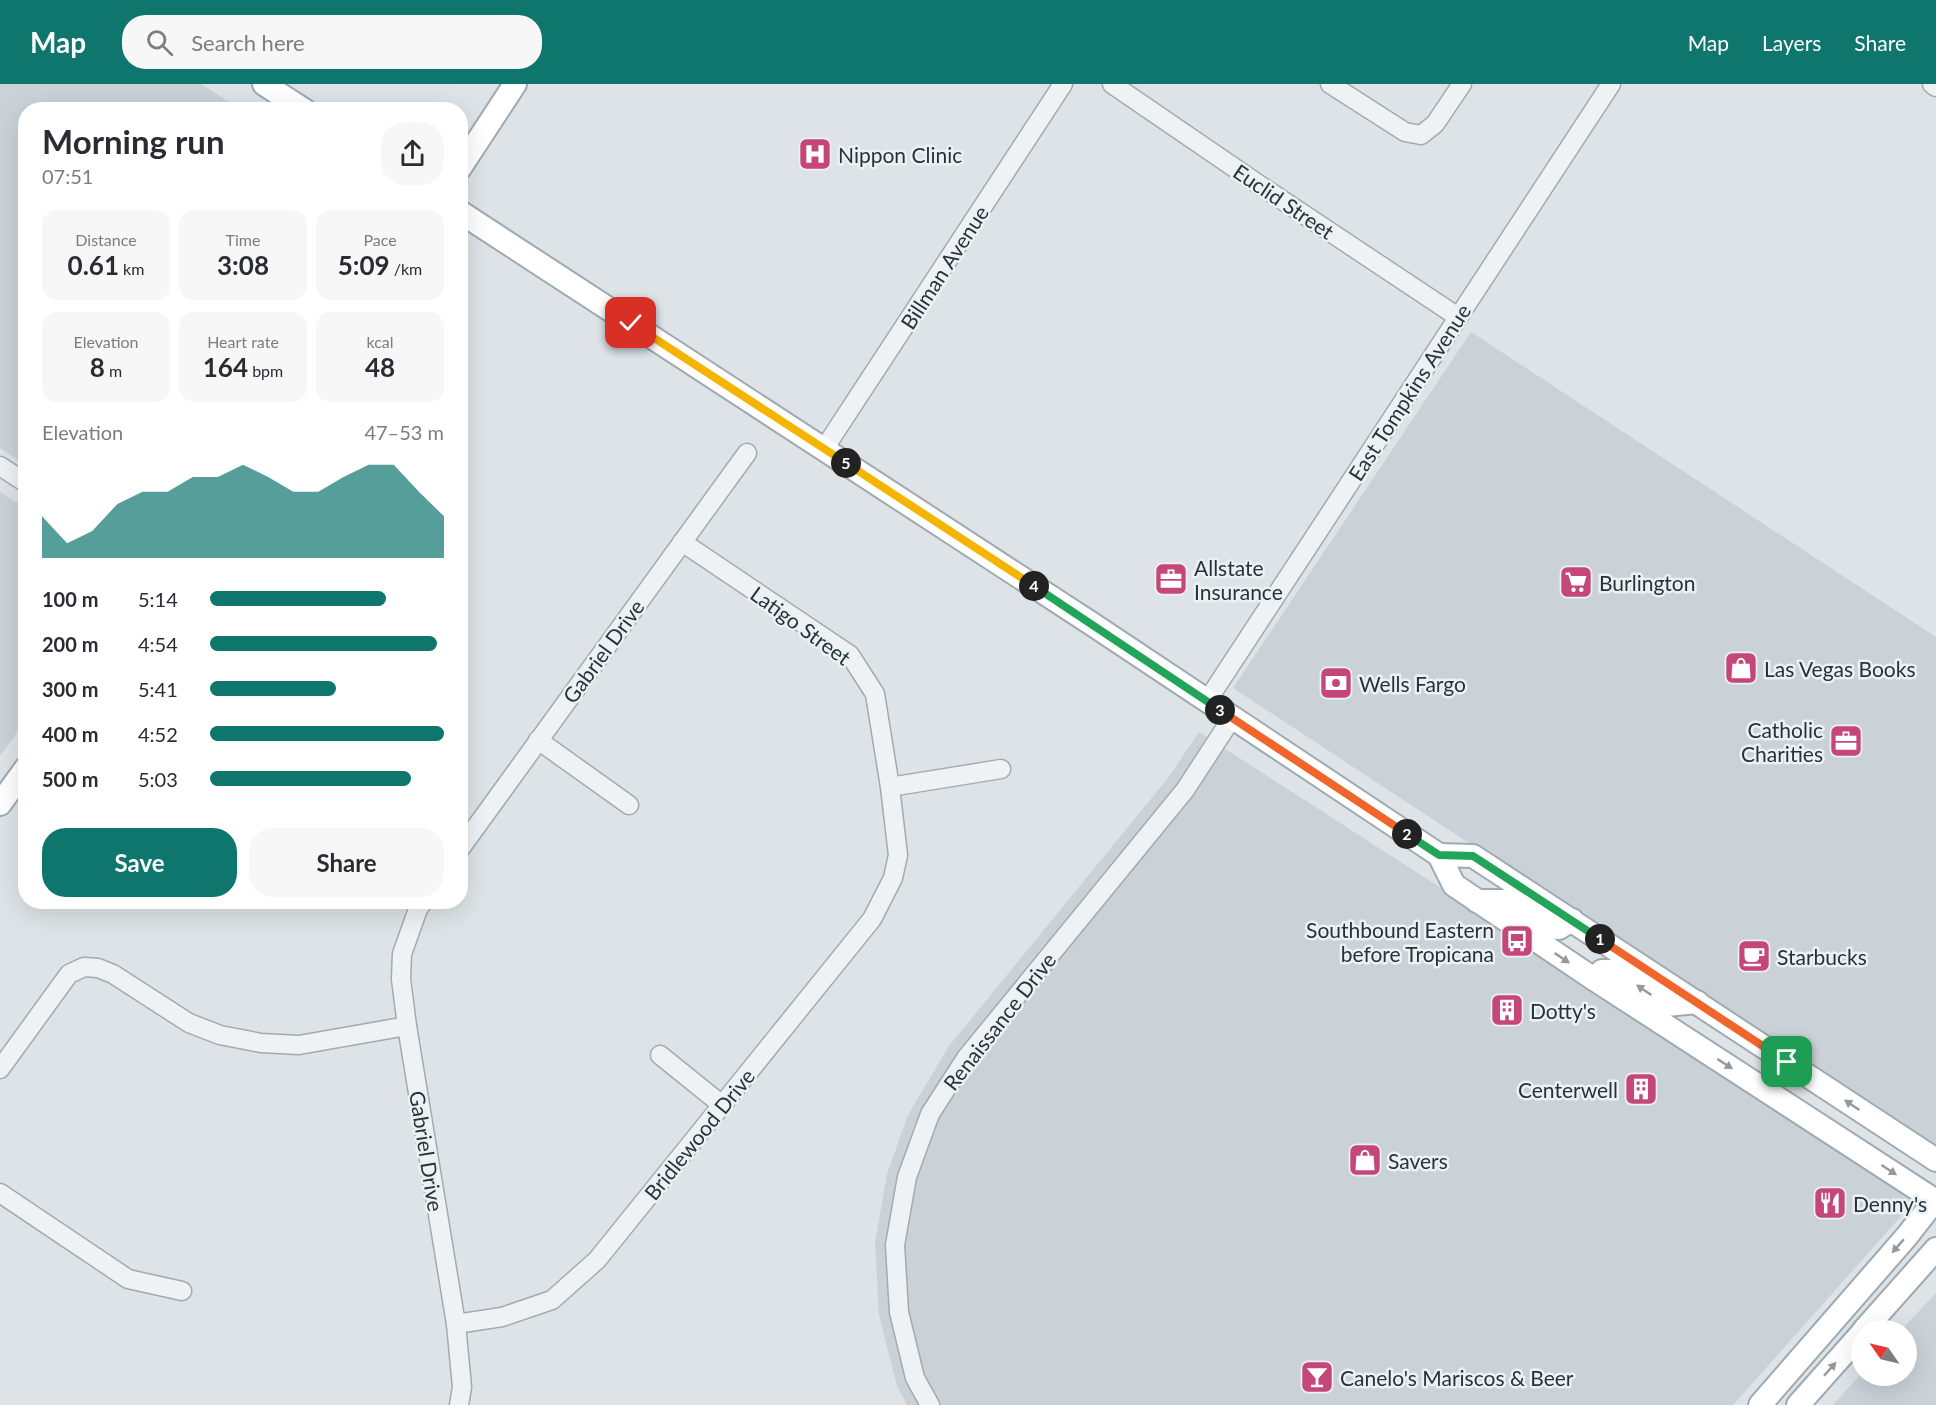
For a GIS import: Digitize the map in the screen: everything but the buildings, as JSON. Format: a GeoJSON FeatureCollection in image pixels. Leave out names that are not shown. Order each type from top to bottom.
{"type":"FeatureCollection","features":[{"type":"Feature","properties":{"kind":"main road"},"geometry":{"type":"LineString","coordinates":[[264,84],[292,102]]}},
{"type":"Feature","properties":{"kind":"main road"},"geometry":{"type":"LineString","coordinates":[[468,156],[515,84]]}},
{"type":"Feature","properties":{"kind":"main road"},"geometry":{"type":"LineString","coordinates":[[468,217],[1439,855],[1454,885],[1477,901],[1936,1200],[1760,1405]]}},
{"type":"Feature","properties":{"kind":"main road"},"geometry":{"type":"LineString","coordinates":[[0,804],[18,779]]}},
{"type":"Feature","properties":{"kind":"main road"},"geometry":{"type":"LineString","coordinates":[[1439,855],[1473,856],[1936,1160]]}},
{"type":"Feature","properties":{"kind":"main road"},"geometry":{"type":"LineString","coordinates":[[1477,901],[1506,901],[1546,927],[1559,928],[1572,920]]}},
{"type":"Feature","properties":{"kind":"main road"},"geometry":{"type":"LineString","coordinates":[[1594,979],[1602,971],[1612,971],[1625,977],[1666,1005],[1697,1002]]}},
{"type":"Feature","properties":{"kind":"main road"},"geometry":{"type":"LineString","coordinates":[[1874,1320],[1936,1249]]}},
{"type":"Feature","properties":{"kind":"main road"},"geometry":{"type":"LineString","coordinates":[[1798,1405],[1851,1345]]}},
{"type":"Feature","properties":{"kind":"street","name":"Billman Avenue"},"geometry":{"type":"LineString","coordinates":[[824,449],[1064,84]]}},
{"type":"Feature","properties":{"kind":"street","name":"Euclid Street"},"geometry":{"type":"LineString","coordinates":[[1112,84],[1458,317]]}},
{"type":"Feature","properties":{"kind":"street"},"geometry":{"type":"LineString","coordinates":[[1330,84],[1405,132],[1421,135],[1435,124],[1462,84]]}},
{"type":"Feature","properties":{"kind":"street","name":"East Tompkins Avenue"},"geometry":{"type":"LineString","coordinates":[[1207,701],[1611,84]]}},
{"type":"Feature","properties":{"kind":"street"},"geometry":{"type":"LineString","coordinates":[[1932,84],[1936,87]]}},
{"type":"Feature","properties":{"kind":"street","name":"Gabriel Drive"},"geometry":{"type":"LineString","coordinates":[[468,838],[747,453]]}},
{"type":"Feature","properties":{"kind":"street"},"geometry":{"type":"LineString","coordinates":[[0,466],[18,478]]}},
{"type":"Feature","properties":{"kind":"street","name":"Latigo Street"},"geometry":{"type":"LineString","coordinates":[[682,542],[850,655],[875,694],[898,855],[893,879]]}},
{"type":"Feature","properties":{"kind":"street","name":"Renaissance Drive"},"geometry":{"type":"LineString","coordinates":[[930,1405],[915,1378],[899,1312],[895,1245],[908,1177],[930,1114],[966,1058],[1185,790],[1232,718]]}},
{"type":"Feature","properties":{"kind":"street"},"geometry":{"type":"LineString","coordinates":[[538,740],[629,806]]}},
{"type":"Feature","properties":{"kind":"street"},"geometry":{"type":"LineString","coordinates":[[890,787],[1000,769]]}},
{"type":"Feature","properties":{"kind":"street","name":"Bridlewood Drive"},"geometry":{"type":"LineString","coordinates":[[456,1324],[502,1317],[552,1300],[597,1260],[872,919],[893,879]]}},
{"type":"Feature","properties":{"kind":"street","name":"Gabriel Drive"},"geometry":{"type":"LineString","coordinates":[[418,909],[402,954],[400,980],[456,1324],[462,1387],[459,1405]]}},
{"type":"Feature","properties":{"kind":"street"},"geometry":{"type":"LineString","coordinates":[[0,1069],[69,974],[84,967],[98,968],[113,974],[189,1023],[220,1035],[261,1043],[299,1045],[407,1026]]}},
{"type":"Feature","properties":{"kind":"street"},"geometry":{"type":"LineString","coordinates":[[660,1055],[722,1105]]}},
{"type":"Feature","properties":{"kind":"street"},"geometry":{"type":"LineString","coordinates":[[0,1193],[128,1279],[182,1291]]}},
{"type":"Feature","properties":{"kind":"shaded area"},"geometry":{"type":"Polygon","coordinates":[[[0,84],[201,84],[229,102],[18,102],[18,460],[0,448],[0,84]]]}},
{"type":"Feature","properties":{"kind":"shaded area"},"geometry":{"type":"Polygon","coordinates":[[[1471,332],[1936,637],[1936,1150],[1233,688],[1471,332]]]}},
{"type":"Feature","properties":{"kind":"shaded area"},"geometry":{"type":"Polygon","coordinates":[[[0,492],[18,503],[18,731],[0,756],[0,492]]]}},
{"type":"Feature","properties":{"kind":"shaded area"},"geometry":{"type":"Polygon","coordinates":[[[1199,732],[1899,1183],[1911,1205],[1733,1405],[907,1405],[897,1386],[879,1315],[875,1243],[887,1174],[908,1115],[949,1046],[1168,778],[1199,732]]]}},
{"type":"Feature","properties":{"kind":"shaded area"},"geometry":{"type":"Polygon","coordinates":[[[1936,1293],[1936,1405],[1833,1405],[1851,1385],[1917,1386],[1917,1320],[1910,1320],[1936,1293]]]}},
{"type":"Feature","properties":{"kind":"place","name":"Nippon Clinic"},"geometry":{"type":"Point","coordinates":[815,154]}},
{"type":"Feature","properties":{"kind":"place","name":"Allstate Insurance"},"geometry":{"type":"Point","coordinates":[1171,579]}},
{"type":"Feature","properties":{"kind":"place","name":"Burlington"},"geometry":{"type":"Point","coordinates":[1576,582]}},
{"type":"Feature","properties":{"kind":"place","name":"Las Vegas Books"},"geometry":{"type":"Point","coordinates":[1741,668]}},
{"type":"Feature","properties":{"kind":"place","name":"Wells Fargo"},"geometry":{"type":"Point","coordinates":[1336,683]}},
{"type":"Feature","properties":{"kind":"place","name":"Catholic Charities"},"geometry":{"type":"Point","coordinates":[1846,741]}},
{"type":"Feature","properties":{"kind":"place","name":"Southbound Eastern before Tropicana"},"geometry":{"type":"Point","coordinates":[1517,941]}},
{"type":"Feature","properties":{"kind":"place","name":"Starbucks"},"geometry":{"type":"Point","coordinates":[1754,956]}},
{"type":"Feature","properties":{"kind":"place","name":"Dotty's"},"geometry":{"type":"Point","coordinates":[1507,1010]}},
{"type":"Feature","properties":{"kind":"place","name":"Centerwell"},"geometry":{"type":"Point","coordinates":[1641,1089]}},
{"type":"Feature","properties":{"kind":"place","name":"Savers"},"geometry":{"type":"Point","coordinates":[1365,1160]}},
{"type":"Feature","properties":{"kind":"place","name":"Denny's"},"geometry":{"type":"Point","coordinates":[1830,1203]}},
{"type":"Feature","properties":{"kind":"place","name":"Canelo's Mariscos & Beer"},"geometry":{"type":"Point","coordinates":[1317,1377]}},
{"type":"Feature","properties":{"kind":"route"},"geometry":{"type":"LineString","coordinates":[[631,323],[1092,624],[1439,855],[1473,856],[1787,1062]]}}]}
